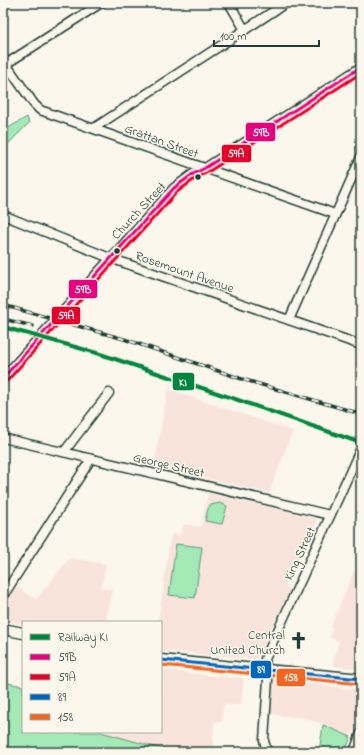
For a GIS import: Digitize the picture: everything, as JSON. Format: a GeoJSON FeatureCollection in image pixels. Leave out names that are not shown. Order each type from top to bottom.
{"type":"FeatureCollection","features":[{"type":"Feature","properties":{"kind":"main road"},"geometry":{"type":"LineString","coordinates":[[3,629],[22,633]]}},
{"type":"Feature","properties":{"kind":"main road"},"geometry":{"type":"LineString","coordinates":[[162,660],[361,679]]}},
{"type":"Feature","properties":{"kind":"street"},"geometry":{"type":"LineString","coordinates":[[5,62],[101,3]]}},
{"type":"Feature","properties":{"kind":"street"},"geometry":{"type":"LineString","coordinates":[[229,3],[245,30]]}},
{"type":"Feature","properties":{"kind":"street"},"geometry":{"type":"LineString","coordinates":[[94,128],[286,3]]}},
{"type":"Feature","properties":{"kind":"street","name":"Grattan Street"},"geometry":{"type":"LineString","coordinates":[[5,62],[34,104],[40,110],[335,214]]}},
{"type":"Feature","properties":{"kind":"street","name":"Church Street"},"geometry":{"type":"LineString","coordinates":[[3,378],[174,188],[193,174],[205,168],[361,67]]}},
{"type":"Feature","properties":{"kind":"street"},"geometry":{"type":"LineString","coordinates":[[289,320],[361,157]]}},
{"type":"Feature","properties":{"kind":"street","name":"Rosemount Avenue"},"geometry":{"type":"LineString","coordinates":[[3,215],[110,258],[361,346]]}},
{"type":"Feature","properties":{"kind":"street"},"geometry":{"type":"LineString","coordinates":[[64,452],[109,393]]}},
{"type":"Feature","properties":{"kind":"street","name":"George Street"},"geometry":{"type":"LineString","coordinates":[[3,438],[330,515]]}},
{"type":"Feature","properties":{"kind":"street","name":"King Street"},"geometry":{"type":"LineString","coordinates":[[269,752],[266,749],[264,740],[268,679],[265,659],[361,448]]}},
{"type":"Feature","properties":{"kind":"street"},"geometry":{"type":"LineString","coordinates":[[3,596],[91,459]]}},
{"type":"Feature","properties":{"kind":"street"},"geometry":{"type":"LineString","coordinates":[[354,752],[361,733]]}},
{"type":"Feature","properties":{"kind":"shaded area"},"geometry":{"type":"Polygon","coordinates":[[[168,389],[293,431],[269,493],[154,466],[168,389]]]}},
{"type":"Feature","properties":{"kind":"shaded area"},"geometry":{"type":"Polygon","coordinates":[[[208,493],[315,518],[317,522],[285,585],[290,590],[257,659],[162,651],[162,621],[158,621],[171,534],[180,535],[184,524],[201,527],[208,493]]]}},
{"type":"Feature","properties":{"kind":"shaded area"},"geometry":{"type":"Polygon","coordinates":[[[70,558],[106,564],[101,588],[112,589],[106,621],[22,621],[22,624],[5,620],[3,616],[3,607],[16,587],[36,599],[70,558]]]}},
{"type":"Feature","properties":{"kind":"shaded area"},"geometry":{"type":"Polygon","coordinates":[[[354,571],[361,574],[361,669],[332,666],[339,641],[329,637],[332,631],[331,626],[354,571]]]}},
{"type":"Feature","properties":{"kind":"shaded area"},"geometry":{"type":"Polygon","coordinates":[[[162,669],[205,675],[244,678],[241,705],[224,705],[221,722],[214,722],[213,752],[178,752],[105,733],[162,733],[162,669]]]}},
{"type":"Feature","properties":{"kind":"shaded area"},"geometry":{"type":"Polygon","coordinates":[[[273,679],[361,690],[361,713],[351,737],[310,719],[270,714],[273,679]]]}},
{"type":"Feature","properties":{"kind":"green space"},"geometry":{"type":"Polygon","coordinates":[[[27,117],[29,123],[3,149],[3,131],[27,117]]]}},
{"type":"Feature","properties":{"kind":"green space"},"geometry":{"type":"Polygon","coordinates":[[[220,503],[227,506],[222,524],[205,521],[210,505],[220,503]]]}},
{"type":"Feature","properties":{"kind":"green space"},"geometry":{"type":"Polygon","coordinates":[[[176,544],[202,547],[195,598],[169,595],[176,544]]]}},
{"type":"Feature","properties":{"kind":"green space"},"geometry":{"type":"Polygon","coordinates":[[[3,682],[22,686],[22,733],[105,733],[178,752],[3,752],[3,682]]]}},
{"type":"Feature","properties":{"kind":"green space"},"geometry":{"type":"Polygon","coordinates":[[[323,725],[351,737],[345,752],[319,752],[323,725]]]}},
{"type":"Feature","properties":{"kind":"railway"},"geometry":{"type":"LineString","coordinates":[[3,305],[124,339],[242,379],[361,414]]}},
{"type":"Feature","properties":{"kind":"railway"},"geometry":{"type":"LineString","coordinates":[[3,319],[33,326]]}},
{"type":"Feature","properties":{"kind":"rail line","name":"KI"},"geometry":{"type":"LineString","coordinates":[[3,327],[97,353],[361,443]]}},
{"type":"Feature","properties":{"kind":"transit line","name":"59B"},"geometry":{"type":"LineString","coordinates":[[3,378],[174,188],[193,174],[205,168],[361,67]]}},
{"type":"Feature","properties":{"kind":"transit line","name":"59A"},"geometry":{"type":"LineString","coordinates":[[7,381],[177,192],[196,178],[208,172],[361,73]]}},
{"type":"Feature","properties":{"kind":"transit line","name":"89"},"geometry":{"type":"LineString","coordinates":[[162,660],[361,679]]}},
{"type":"Feature","properties":{"kind":"transit line","name":"158"},"geometry":{"type":"LineString","coordinates":[[162,665],[361,684]]}},
{"type":"Feature","properties":{"kind":"place","name":"Central United Church"},"geometry":{"type":"Point","coordinates":[298,641]}}]}
